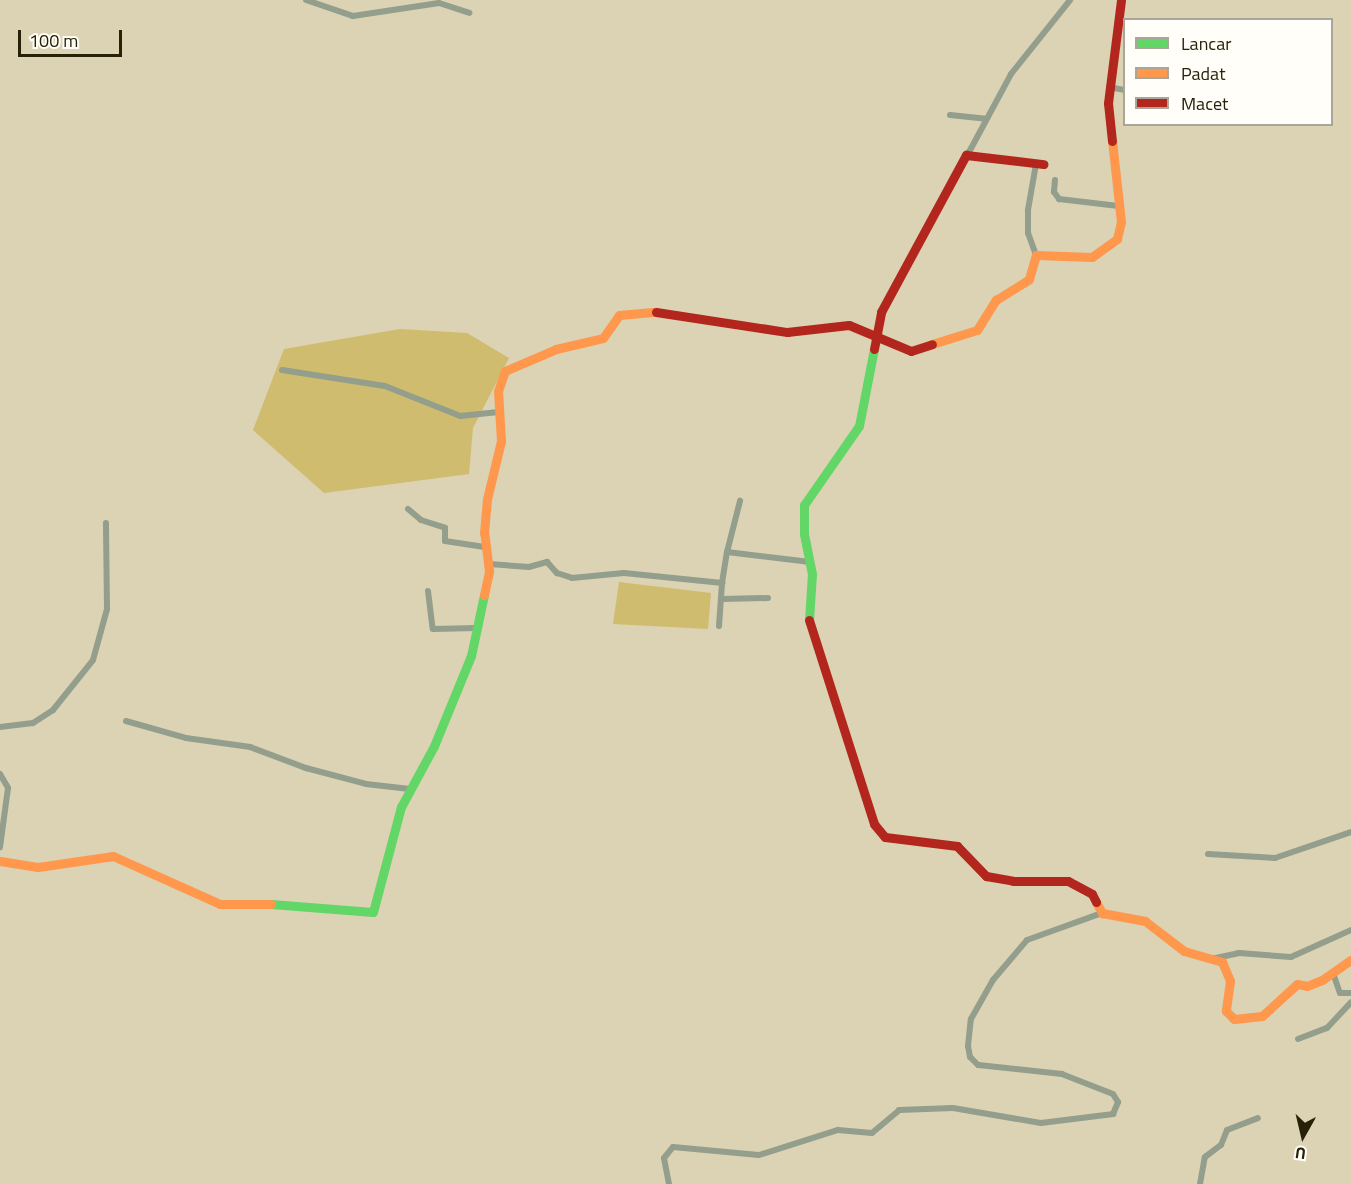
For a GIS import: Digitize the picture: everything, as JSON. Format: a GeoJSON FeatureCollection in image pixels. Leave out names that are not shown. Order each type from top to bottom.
{"type":"FeatureCollection","features":[{"type":"Feature","properties":{"kind":"street"},"geometry":{"type":"LineString","coordinates":[[306,0],[353,16],[439,3],[469,13]]}},
{"type":"Feature","properties":{"kind":"street"},"geometry":{"type":"LineString","coordinates":[[1070,0],[1011,74],[880,312],[859,426],[804,505],[804,534],[810,562],[808,613],[813,637],[879,832],[890,838],[957,846],[986,876],[1013,881],[1068,881],[1092,894],[1102,913]]}},
{"type":"Feature","properties":{"kind":"street"},"geometry":{"type":"LineString","coordinates":[[1036,255],[1079,258],[1099,255],[1117,239],[1121,229],[1108,123],[1109,87],[1121,0]]}},
{"type":"Feature","properties":{"kind":"street"},"geometry":{"type":"LineString","coordinates":[[1109,87],[1123,90]]}},
{"type":"Feature","properties":{"kind":"street"},"geometry":{"type":"LineString","coordinates":[[950,115],[986,119]]}},
{"type":"Feature","properties":{"kind":"street"},"geometry":{"type":"LineString","coordinates":[[0,861],[38,867],[113,856],[220,904],[301,904],[373,912],[388,847],[410,789],[449,713],[477,628],[489,564],[485,547],[487,499],[501,441],[498,391],[505,371],[556,349],[603,338],[613,320],[626,313],[676,312],[786,332],[849,325],[911,351],[977,330],[996,300],[1029,279],[1036,255],[1028,233],[1028,210],[1039,164],[968,154]]}},
{"type":"Feature","properties":{"kind":"street"},"geometry":{"type":"LineString","coordinates":[[1055,180],[1054,192],[1059,199],[1119,206]]}},
{"type":"Feature","properties":{"kind":"street"},"geometry":{"type":"LineString","coordinates":[[282,370],[381,385],[463,416],[499,412]]}},
{"type":"Feature","properties":{"kind":"street"},"geometry":{"type":"LineString","coordinates":[[719,626],[722,583],[740,501]]}},
{"type":"Feature","properties":{"kind":"street"},"geometry":{"type":"LineString","coordinates":[[408,509],[421,520],[445,528],[445,541],[485,547]]}},
{"type":"Feature","properties":{"kind":"street"},"geometry":{"type":"LineString","coordinates":[[0,727],[33,723],[53,710],[93,660],[107,609],[106,523]]}},
{"type":"Feature","properties":{"kind":"street"},"geometry":{"type":"LineString","coordinates":[[728,552],[810,562]]}},
{"type":"Feature","properties":{"kind":"street"},"geometry":{"type":"LineString","coordinates":[[489,564],[529,567],[545,562],[569,578],[624,573],[722,583]]}},
{"type":"Feature","properties":{"kind":"street"},"geometry":{"type":"LineString","coordinates":[[428,591],[433,629],[477,628]]}},
{"type":"Feature","properties":{"kind":"street"},"geometry":{"type":"LineString","coordinates":[[721,599],[768,598]]}},
{"type":"Feature","properties":{"kind":"street"},"geometry":{"type":"LineString","coordinates":[[126,721],[186,738],[250,747],[296,765],[369,785],[410,789]]}},
{"type":"Feature","properties":{"kind":"street"},"geometry":{"type":"LineString","coordinates":[[0,774],[8,788],[0,847]]}},
{"type":"Feature","properties":{"kind":"street"},"geometry":{"type":"LineString","coordinates":[[1208,854],[1275,858],[1351,832]]}},
{"type":"Feature","properties":{"kind":"street"},"geometry":{"type":"LineString","coordinates":[[669,1184],[664,1158],[673,1147],[759,1155],[838,1130],[872,1133],[899,1110],[953,1108],[1041,1123],[1113,1114],[1118,1102],[1113,1094],[1066,1075],[978,1065],[970,1057],[968,1046],[971,1019],[993,980],[1027,940],[1102,913],[1145,921],[1184,951],[1225,965],[1230,981],[1226,1011],[1239,1020],[1262,1016],[1299,982],[1312,985],[1351,960]]}},
{"type":"Feature","properties":{"kind":"street"},"geometry":{"type":"LineString","coordinates":[[1207,960],[1239,953],[1291,957],[1351,930]]}},
{"type":"Feature","properties":{"kind":"street"},"geometry":{"type":"LineString","coordinates":[[1334,973],[1340,993],[1351,993]]}},
{"type":"Feature","properties":{"kind":"street"},"geometry":{"type":"LineString","coordinates":[[1298,1039],[1327,1029],[1351,1002]]}},
{"type":"Feature","properties":{"kind":"street"},"geometry":{"type":"LineString","coordinates":[[1200,1184],[1205,1156],[1221,1145],[1227,1130],[1258,1118]]}},
{"type":"Feature","properties":{"kind":"shaded area"},"geometry":{"type":"Polygon","coordinates":[[[400,329],[467,333],[509,358],[473,428],[469,474],[324,493],[253,430],[284,349],[400,329]]]}},
{"type":"Feature","properties":{"kind":"shaded area"},"geometry":{"type":"Polygon","coordinates":[[[619,582],[711,593],[708,629],[613,624],[619,582]]]}},
{"type":"Feature","properties":{"kind":"traffic: fast"},"geometry":{"type":"LineString","coordinates":[[809,620],[812,574],[804,534],[804,505],[859,426],[874,349]]}},
{"type":"Feature","properties":{"kind":"traffic: fast"},"geometry":{"type":"LineString","coordinates":[[271,904],[373,912],[401,807],[434,746],[471,656],[484,595]]}},
{"type":"Feature","properties":{"kind":"traffic: slow"},"geometry":{"type":"LineString","coordinates":[[932,344],[977,330],[996,300],[1029,279],[1036,255],[1092,257],[1117,239],[1121,222],[1112,141]]}},
{"type":"Feature","properties":{"kind":"traffic: slow"},"geometry":{"type":"LineString","coordinates":[[484,595],[489,571],[484,533],[487,499],[501,441],[498,391],[505,371],[556,349],[603,338],[619,315],[656,312]]}},
{"type":"Feature","properties":{"kind":"traffic: slow"},"geometry":{"type":"LineString","coordinates":[[0,861],[38,867],[113,856],[220,904],[271,904]]}},
{"type":"Feature","properties":{"kind":"traffic: slow"},"geometry":{"type":"LineString","coordinates":[[1096,902],[1102,913],[1145,921],[1184,951],[1222,962],[1230,981],[1226,1011],[1234,1019],[1262,1016],[1297,984],[1307,986],[1322,980],[1351,960]]}},
{"type":"Feature","properties":{"kind":"traffic: jam"},"geometry":{"type":"LineString","coordinates":[[1112,141],[1108,103],[1121,0]]}},
{"type":"Feature","properties":{"kind":"traffic: jam"},"geometry":{"type":"LineString","coordinates":[[874,349],[881,312],[966,155],[1043,164]]}},
{"type":"Feature","properties":{"kind":"traffic: jam"},"geometry":{"type":"LineString","coordinates":[[656,312],[787,332],[849,325],[911,351],[932,344]]}},
{"type":"Feature","properties":{"kind":"traffic: jam"},"geometry":{"type":"LineString","coordinates":[[809,620],[874,824],[885,837],[957,846],[986,876],[1013,881],[1068,881],[1092,894],[1096,902]]}}]}
